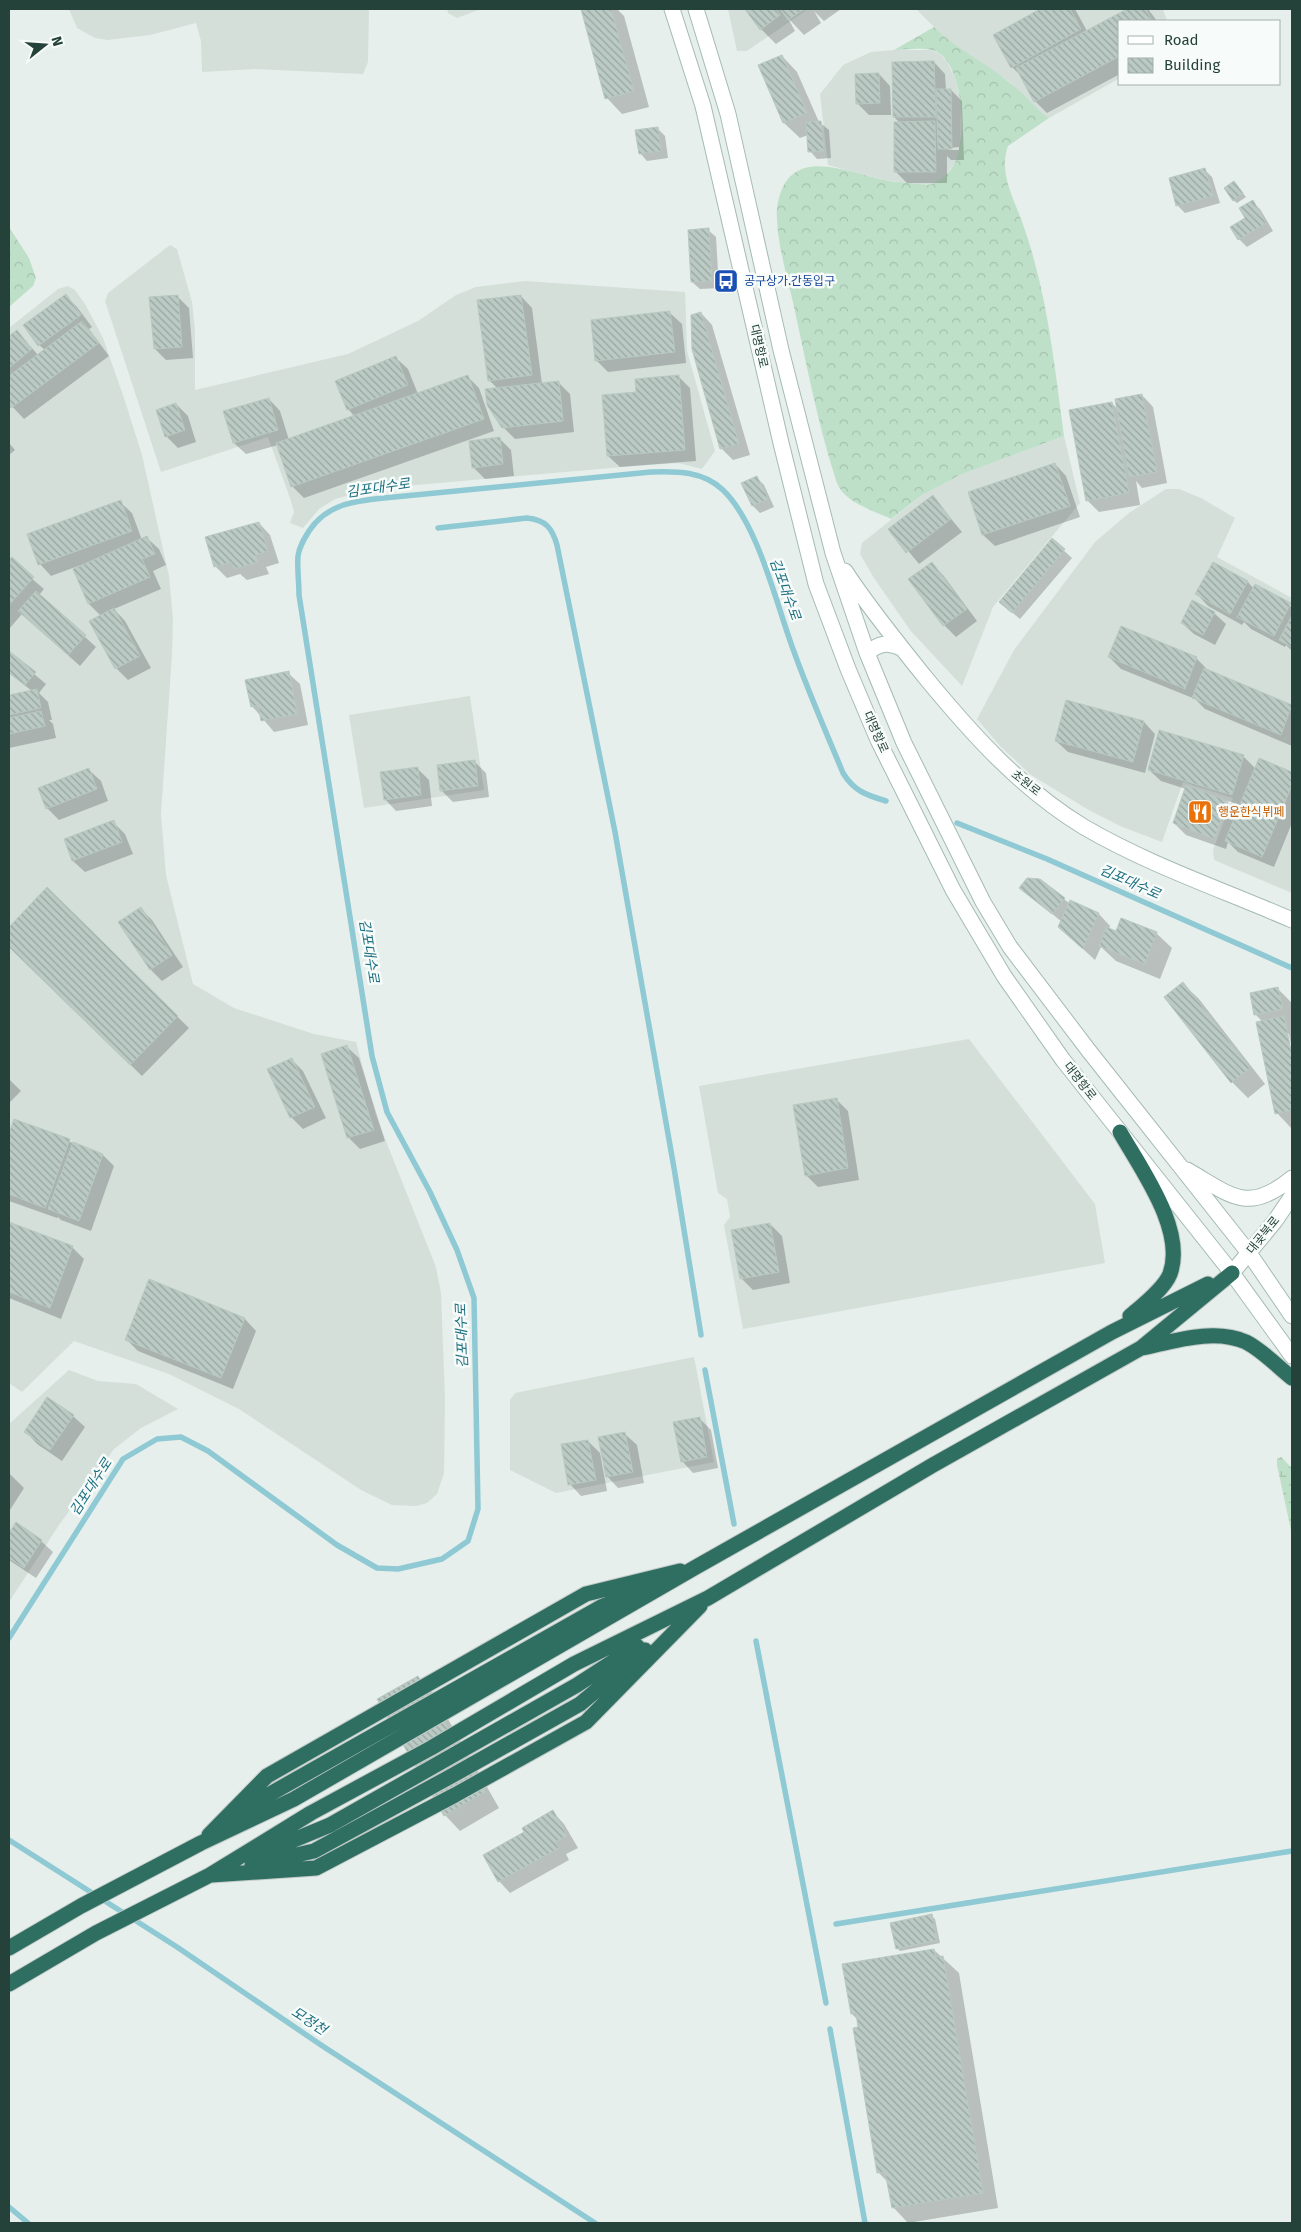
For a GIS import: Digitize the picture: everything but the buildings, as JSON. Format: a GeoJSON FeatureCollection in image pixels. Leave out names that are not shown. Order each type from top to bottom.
{"type":"FeatureCollection","features":[{"type":"Feature","properties":{"kind":"highway"},"geometry":{"type":"LineString","coordinates":[[1112,1332],[1151,1298],[1170,1275],[1173,1240],[1162,1207],[1120,1132]]}},
{"type":"Feature","properties":{"kind":"highway"},"geometry":{"type":"LineString","coordinates":[[9,1948],[60,1918],[201,1843],[294,1800],[696,1567],[1112,1332],[1232,1272]]}},
{"type":"Feature","properties":{"kind":"highway"},"geometry":{"type":"LineString","coordinates":[[9,1984],[96,1933],[210,1875],[311,1813],[431,1748],[574,1664],[708,1598],[933,1465],[1141,1348],[1232,1272]]}},
{"type":"Feature","properties":{"kind":"highway"},"geometry":{"type":"LineString","coordinates":[[1141,1348],[1192,1338],[1221,1336],[1246,1342],[1292,1378]]}},
{"type":"Feature","properties":{"kind":"highway"},"geometry":{"type":"LineString","coordinates":[[201,1843],[267,1776],[586,1594],[696,1567]]}},
{"type":"Feature","properties":{"kind":"highway"},"geometry":{"type":"LineString","coordinates":[[210,1875],[316,1868],[586,1722],[708,1598]]}},
{"type":"Feature","properties":{"kind":"main road","name":"대명항로"},"geometry":{"type":"LineString","coordinates":[[672,9],[703,106],[812,567],[848,669],[878,740],[953,890],[1004,976],[1063,1060],[1232,1272],[1292,1356]]}},
{"type":"Feature","properties":{"kind":"main road","name":"대명항로"},"geometry":{"type":"LineString","coordinates":[[696,9],[728,114],[781,350],[833,553],[867,654],[904,743],[983,902],[1010,947],[1088,1051],[1249,1252],[1292,1316]]}},
{"type":"Feature","properties":{"kind":"main road","name":"초원로"},"geometry":{"type":"LineString","coordinates":[[833,553],[875,616],[901,648],[971,732],[1021,780],[1083,826],[1117,844],[1292,920]]}},
{"type":"Feature","properties":{"kind":"main road"},"geometry":{"type":"LineString","coordinates":[[867,654],[879,644],[889,644],[901,648]]}},
{"type":"Feature","properties":{"kind":"main road"},"geometry":{"type":"LineString","coordinates":[[1181,1166],[1238,1199],[1259,1198],[1275,1192],[1292,1178]]}},
{"type":"Feature","properties":{"kind":"main road","name":"대곶북로"},"geometry":{"type":"LineString","coordinates":[[1232,1272],[1292,1196]]}},
{"type":"Feature","properties":{"kind":"shaded area"},"geometry":{"type":"Polygon","coordinates":[[[69,9],[369,9],[368,62],[363,74],[255,69],[202,72],[201,41],[196,23],[150,35],[107,40],[95,38],[77,28],[69,9]]]}},
{"type":"Feature","properties":{"kind":"shaded area"},"geometry":{"type":"Polygon","coordinates":[[[447,9],[481,9],[457,18],[448,13],[447,9]]]}},
{"type":"Feature","properties":{"kind":"shaded area"},"geometry":{"type":"Polygon","coordinates":[[[728,9],[808,9],[747,51],[737,51],[728,9]]]}},
{"type":"Feature","properties":{"kind":"shaded area"},"geometry":{"type":"Polygon","coordinates":[[[916,9],[1163,9],[1167,20],[1118,20],[1118,79],[1049,118],[1034,108],[1010,82],[948,41],[916,9]]]}},
{"type":"Feature","properties":{"kind":"shaded area"},"geometry":{"type":"Polygon","coordinates":[[[930,50],[939,53],[947,62],[955,78],[961,103],[960,148],[954,164],[945,176],[934,184],[923,185],[884,180],[828,165],[820,94],[843,65],[871,52],[930,50]]]}},
{"type":"Feature","properties":{"kind":"shaded area"},"geometry":{"type":"Polygon","coordinates":[[[170,245],[177,249],[192,302],[195,330],[195,390],[348,354],[418,321],[456,295],[476,287],[525,281],[685,292],[687,351],[715,451],[702,469],[678,463],[405,486],[358,493],[335,499],[319,509],[303,528],[290,523],[294,512],[268,437],[161,472],[105,301],[108,293],[170,245]]]}},
{"type":"Feature","properties":{"kind":"shaded area"},"geometry":{"type":"Polygon","coordinates":[[[68,286],[75,290],[85,304],[103,338],[125,401],[142,455],[169,576],[173,619],[172,654],[161,814],[166,875],[193,984],[234,1008],[314,1034],[356,1042],[376,1116],[436,1267],[441,1293],[445,1399],[444,1473],[437,1494],[427,1503],[416,1506],[392,1505],[361,1490],[239,1409],[169,1374],[74,1341],[22,1392],[9,1383],[9,328],[58,289],[68,286]]]}},
{"type":"Feature","properties":{"kind":"shaded area"},"geometry":{"type":"Polygon","coordinates":[[[1064,436],[1080,503],[993,607],[962,686],[910,630],[860,554],[862,543],[922,495],[940,485],[960,475],[1064,436]]]}},
{"type":"Feature","properties":{"kind":"shaded area"},"geometry":{"type":"Polygon","coordinates":[[[1166,489],[1179,489],[1201,498],[1235,518],[1217,557],[1292,598],[1292,893],[1214,860],[1213,850],[1233,798],[1183,782],[1162,842],[1120,826],[1087,809],[1031,775],[1000,746],[977,719],[1014,650],[1095,542],[1129,513],[1166,489]]]}},
{"type":"Feature","properties":{"kind":"shaded area"},"geometry":{"type":"Polygon","coordinates":[[[470,696],[484,790],[364,808],[349,715],[470,696]]]}},
{"type":"Feature","properties":{"kind":"shaded area"},"geometry":{"type":"Polygon","coordinates":[[[969,1039],[1095,1204],[1105,1263],[743,1329],[724,1225],[730,1217],[727,1199],[718,1193],[699,1086],[969,1039]]]}},
{"type":"Feature","properties":{"kind":"shaded area"},"geometry":{"type":"Polygon","coordinates":[[[694,1357],[714,1462],[556,1493],[510,1470],[510,1400],[515,1393],[694,1357]]]}},
{"type":"Feature","properties":{"kind":"shaded area"},"geometry":{"type":"Polygon","coordinates":[[[69,1370],[98,1381],[136,1384],[178,1409],[141,1428],[114,1449],[59,1525],[9,1602],[9,1424],[69,1370]]]}},
{"type":"Feature","properties":{"kind":"green space"},"geometry":{"type":"Polygon","coordinates":[[[934,27],[1009,82],[1049,118],[1008,146],[1005,165],[1008,183],[1030,245],[1043,299],[1053,353],[1064,436],[960,475],[922,495],[891,519],[853,501],[846,496],[837,483],[818,418],[779,241],[777,207],[782,189],[790,177],[801,169],[828,167],[843,169],[887,181],[924,185],[933,184],[949,172],[958,153],[962,122],[961,105],[954,74],[947,62],[939,53],[934,51],[923,49],[894,50],[934,27]]]}},
{"type":"Feature","properties":{"kind":"green space"},"geometry":{"type":"Polygon","coordinates":[[[9,227],[29,258],[36,278],[33,286],[9,307],[9,227]]]}},
{"type":"Feature","properties":{"kind":"green space"},"geometry":{"type":"Polygon","coordinates":[[[1281,1457],[1292,1468],[1292,1535],[1277,1465],[1277,1459],[1281,1457]]]}},
{"type":"Feature","properties":{"kind":"waterway","name":"김포대수로"},"geometry":{"type":"LineString","coordinates":[[9,1638],[123,1459],[157,1439],[181,1437],[208,1451],[337,1545],[377,1568],[398,1569],[442,1559],[468,1541],[478,1509],[474,1298],[457,1250],[430,1192],[387,1112],[372,1056],[299,595],[299,553],[305,537],[316,522],[333,509],[373,499],[651,472],[680,472],[707,479],[723,490],[735,505],[756,543],[799,665],[843,773],[856,788],[872,797],[886,801]]}},
{"type":"Feature","properties":{"kind":"waterway"},"geometry":{"type":"LineString","coordinates":[[438,528],[527,518],[544,523],[553,534],[557,545],[615,832],[674,1168],[701,1335]]}},
{"type":"Feature","properties":{"kind":"waterway","name":"김포대수로"},"geometry":{"type":"LineString","coordinates":[[957,823],[1047,859],[1292,968]]}},
{"type":"Feature","properties":{"kind":"waterway"},"geometry":{"type":"LineString","coordinates":[[705,1370],[734,1524]]}},
{"type":"Feature","properties":{"kind":"waterway"},"geometry":{"type":"LineString","coordinates":[[756,1641],[826,2003]]}},
{"type":"Feature","properties":{"kind":"waterway","name":"모정천"},"geometry":{"type":"LineString","coordinates":[[9,1840],[177,1947],[321,2045],[595,2223]]}},
{"type":"Feature","properties":{"kind":"waterway"},"geometry":{"type":"LineString","coordinates":[[836,1924],[1292,1851]]}},
{"type":"Feature","properties":{"kind":"waterway"},"geometry":{"type":"LineString","coordinates":[[830,2029],[865,2223]]}},
{"type":"Feature","properties":{"kind":"waterway","name":"김포대수로"},"geometry":{"type":"LineString","coordinates":[[9,2207],[28,2223]]}},
{"type":"Feature","properties":{"kind":"place","name":"공구상가.간동입구"},"geometry":{"type":"Point","coordinates":[726,281]}},
{"type":"Feature","properties":{"kind":"place","name":"행운한식뷔페"},"geometry":{"type":"Point","coordinates":[1200,812]}}]}
